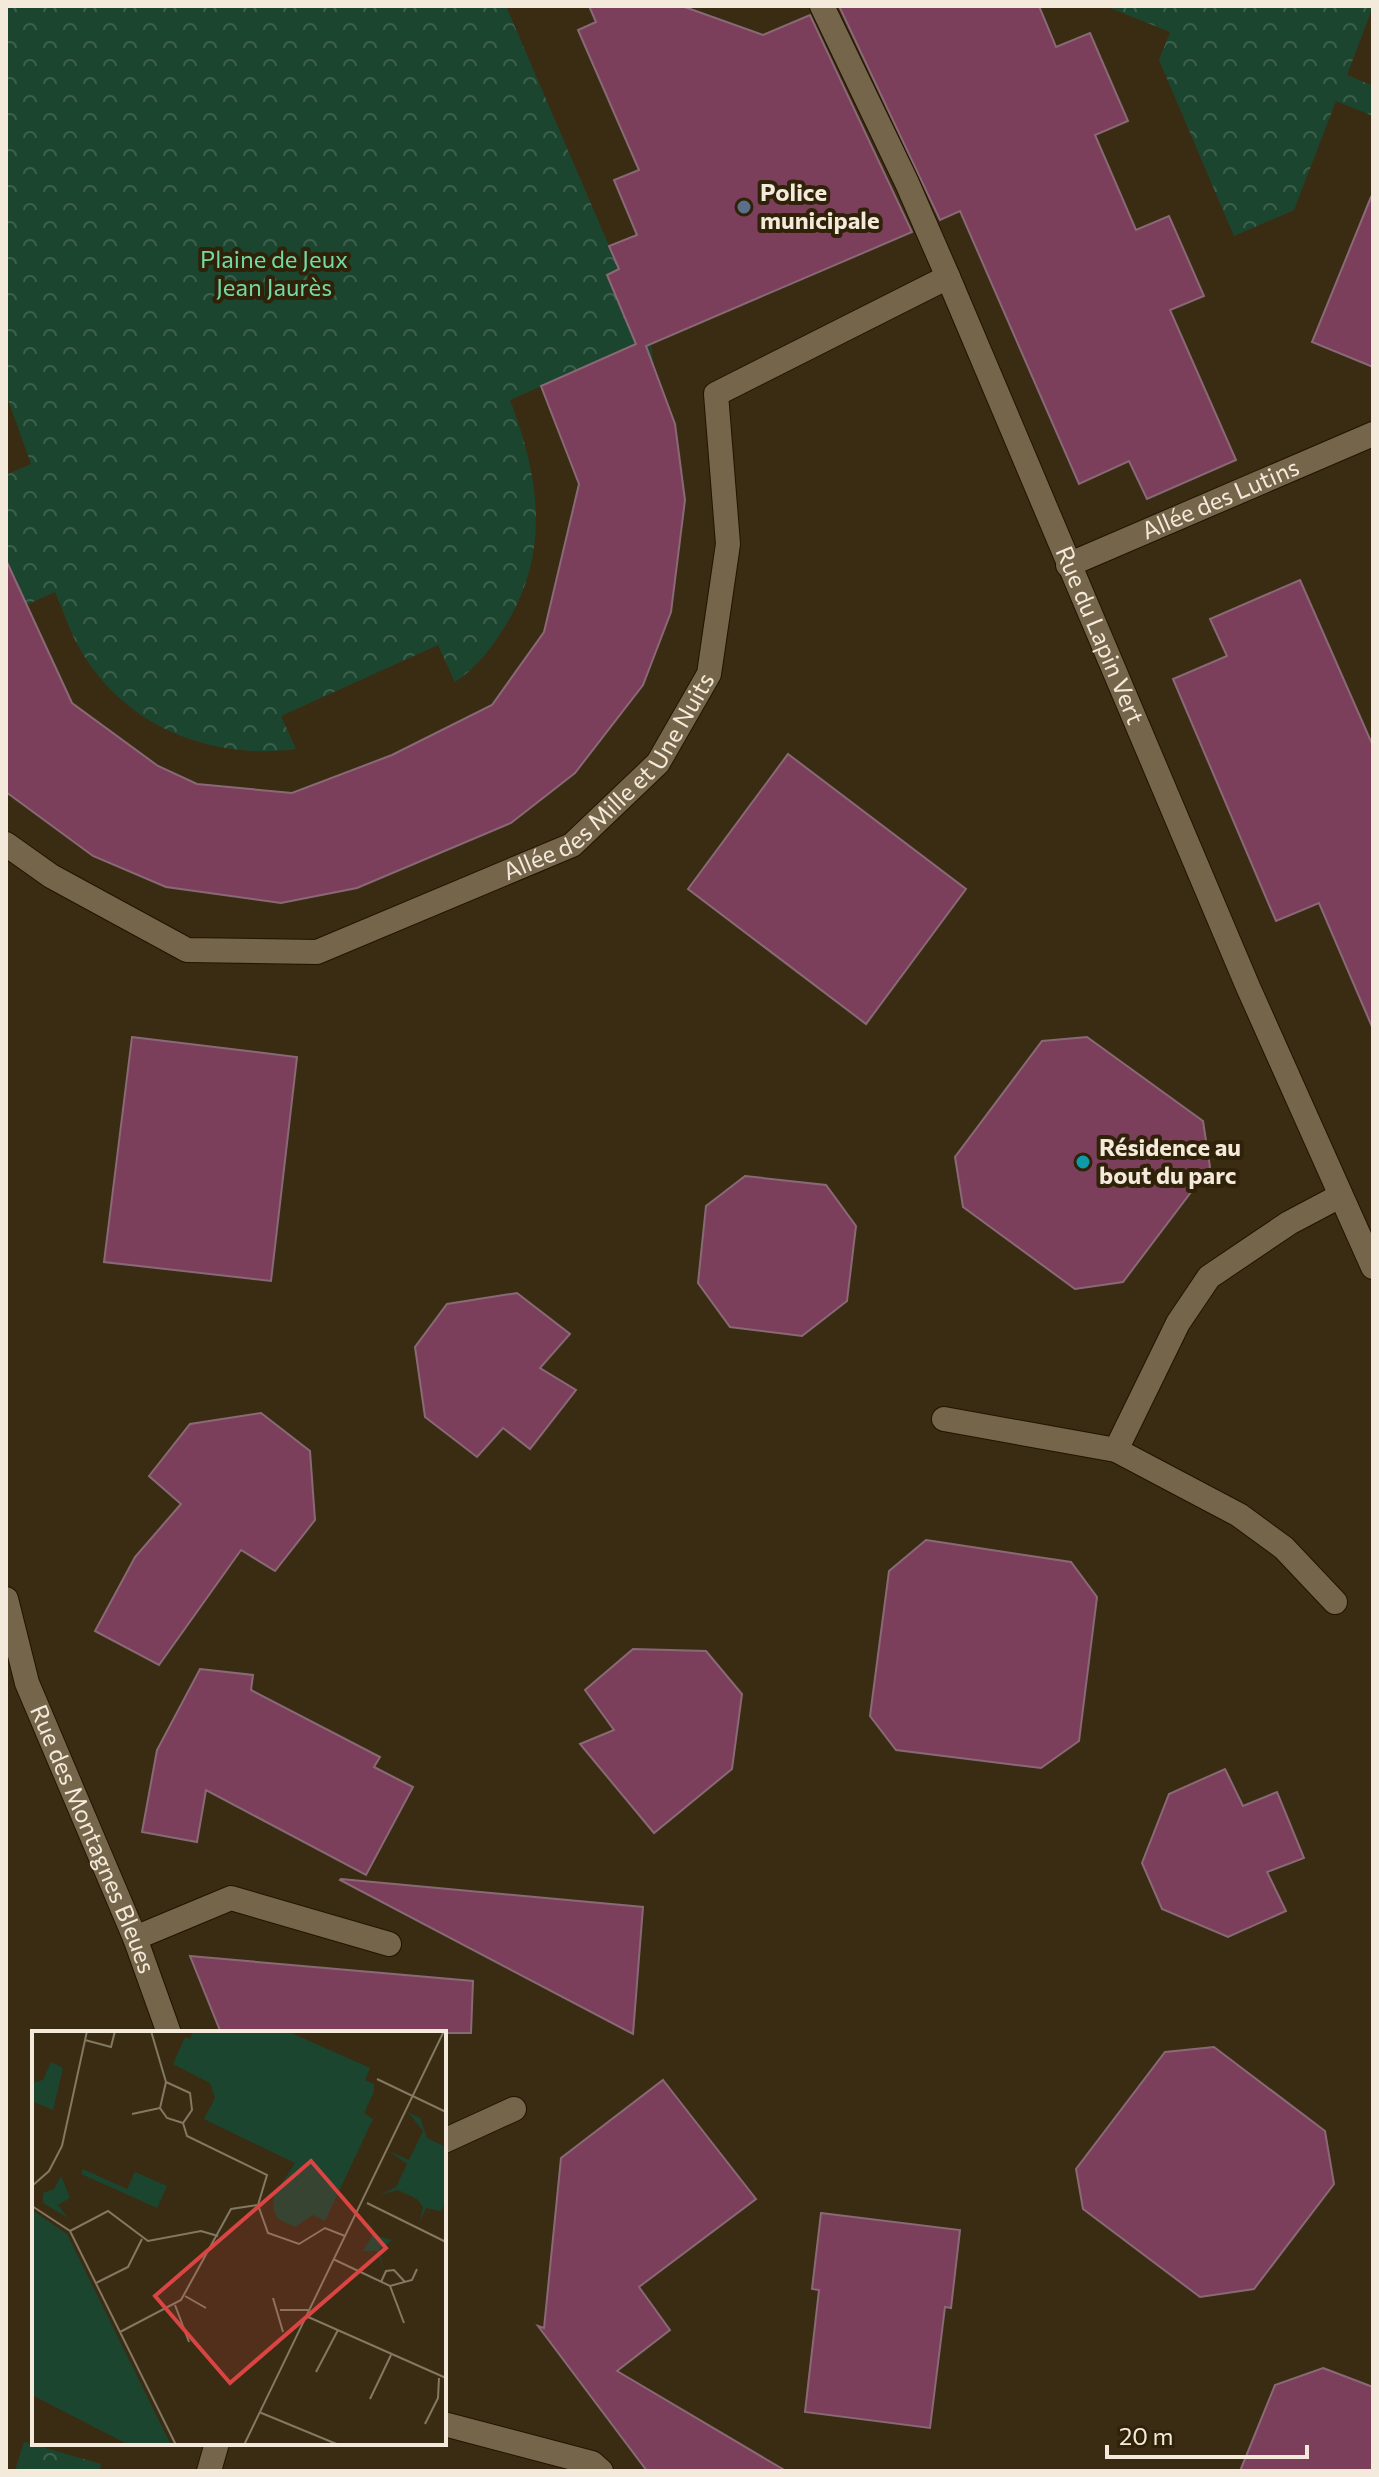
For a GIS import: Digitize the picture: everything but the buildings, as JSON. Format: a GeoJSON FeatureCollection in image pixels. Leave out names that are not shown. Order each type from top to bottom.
{"type":"FeatureCollection","features":[{"type":"Feature","properties":{"kind":"street","name":"Rue du Lapin Vert"},"geometry":{"type":"LineString","coordinates":[[822,6],[907,183],[1340,1196],[1371,1259]]}},
{"type":"Feature","properties":{"kind":"street","name":"Allée des Mille et Une Nuits"},"geometry":{"type":"LineString","coordinates":[[6,844],[51,876],[187,950],[317,952],[572,845],[658,763],[709,674],[728,544],[716,394],[948,277]]}},
{"type":"Feature","properties":{"kind":"street","name":"Allée des Lutins"},"geometry":{"type":"LineString","coordinates":[[1068,565],[1373,434]]}},
{"type":"Feature","properties":{"kind":"street"},"geometry":{"type":"LineString","coordinates":[[1116,1450],[1178,1323],[1209,1277],[1289,1223],[1340,1196]]}},
{"type":"Feature","properties":{"kind":"street"},"geometry":{"type":"LineString","coordinates":[[944,1419],[1116,1450],[1239,1515],[1284,1548],[1335,1602]]}},
{"type":"Feature","properties":{"kind":"street","name":"Rue des Montagnes Bleues"},"geometry":{"type":"LineString","coordinates":[[6,1599],[27,1683],[135,1938],[168,2031]]}},
{"type":"Feature","properties":{"kind":"street"},"geometry":{"type":"LineString","coordinates":[[135,1938],[231,1898],[389,1944]]}},
{"type":"Feature","properties":{"kind":"street"},"geometry":{"type":"LineString","coordinates":[[446,2140],[514,2109]]}},
{"type":"Feature","properties":{"kind":"street"},"geometry":{"type":"LineString","coordinates":[[446,2425],[592,2463],[601,2471]]}},
{"type":"Feature","properties":{"kind":"street"},"geometry":{"type":"LineString","coordinates":[[209,2471],[216,2445]]}},
{"type":"Feature","properties":{"kind":"green space","name":"Plaine de Jeux Jean Jaurès"},"geometry":{"type":"Polygon","coordinates":[[[6,6],[506,6],[619,269],[607,276],[623,314],[637,310],[651,344],[654,369],[600,360],[510,400],[534,487],[534,544],[529,572],[519,600],[499,636],[463,677],[455,682],[438,645],[281,716],[296,749],[229,749],[167,730],[139,713],[114,692],[92,667],[74,638],[55,592],[26,605],[6,556],[6,475],[31,464],[6,394],[6,6]]]}},
{"type":"Feature","properties":{"kind":"green space"},"geometry":{"type":"Polygon","coordinates":[[[1105,6],[1373,6],[1347,75],[1373,86],[1373,116],[1336,101],[1294,210],[1234,236],[1159,60],[1170,32],[1105,6]]]}},
{"type":"Feature","properties":{"kind":"green space"},"geometry":{"type":"Polygon","coordinates":[[[24,2442],[101,2464],[99,2471],[15,2471],[24,2442]]]}},
{"type":"Feature","properties":{"kind":"place","name":"Police municipale"},"geometry":{"type":"Point","coordinates":[744,207]}},
{"type":"Feature","properties":{"kind":"place","name":"Résidence au bout du parc"},"geometry":{"type":"Point","coordinates":[1083,1162]}}]}
